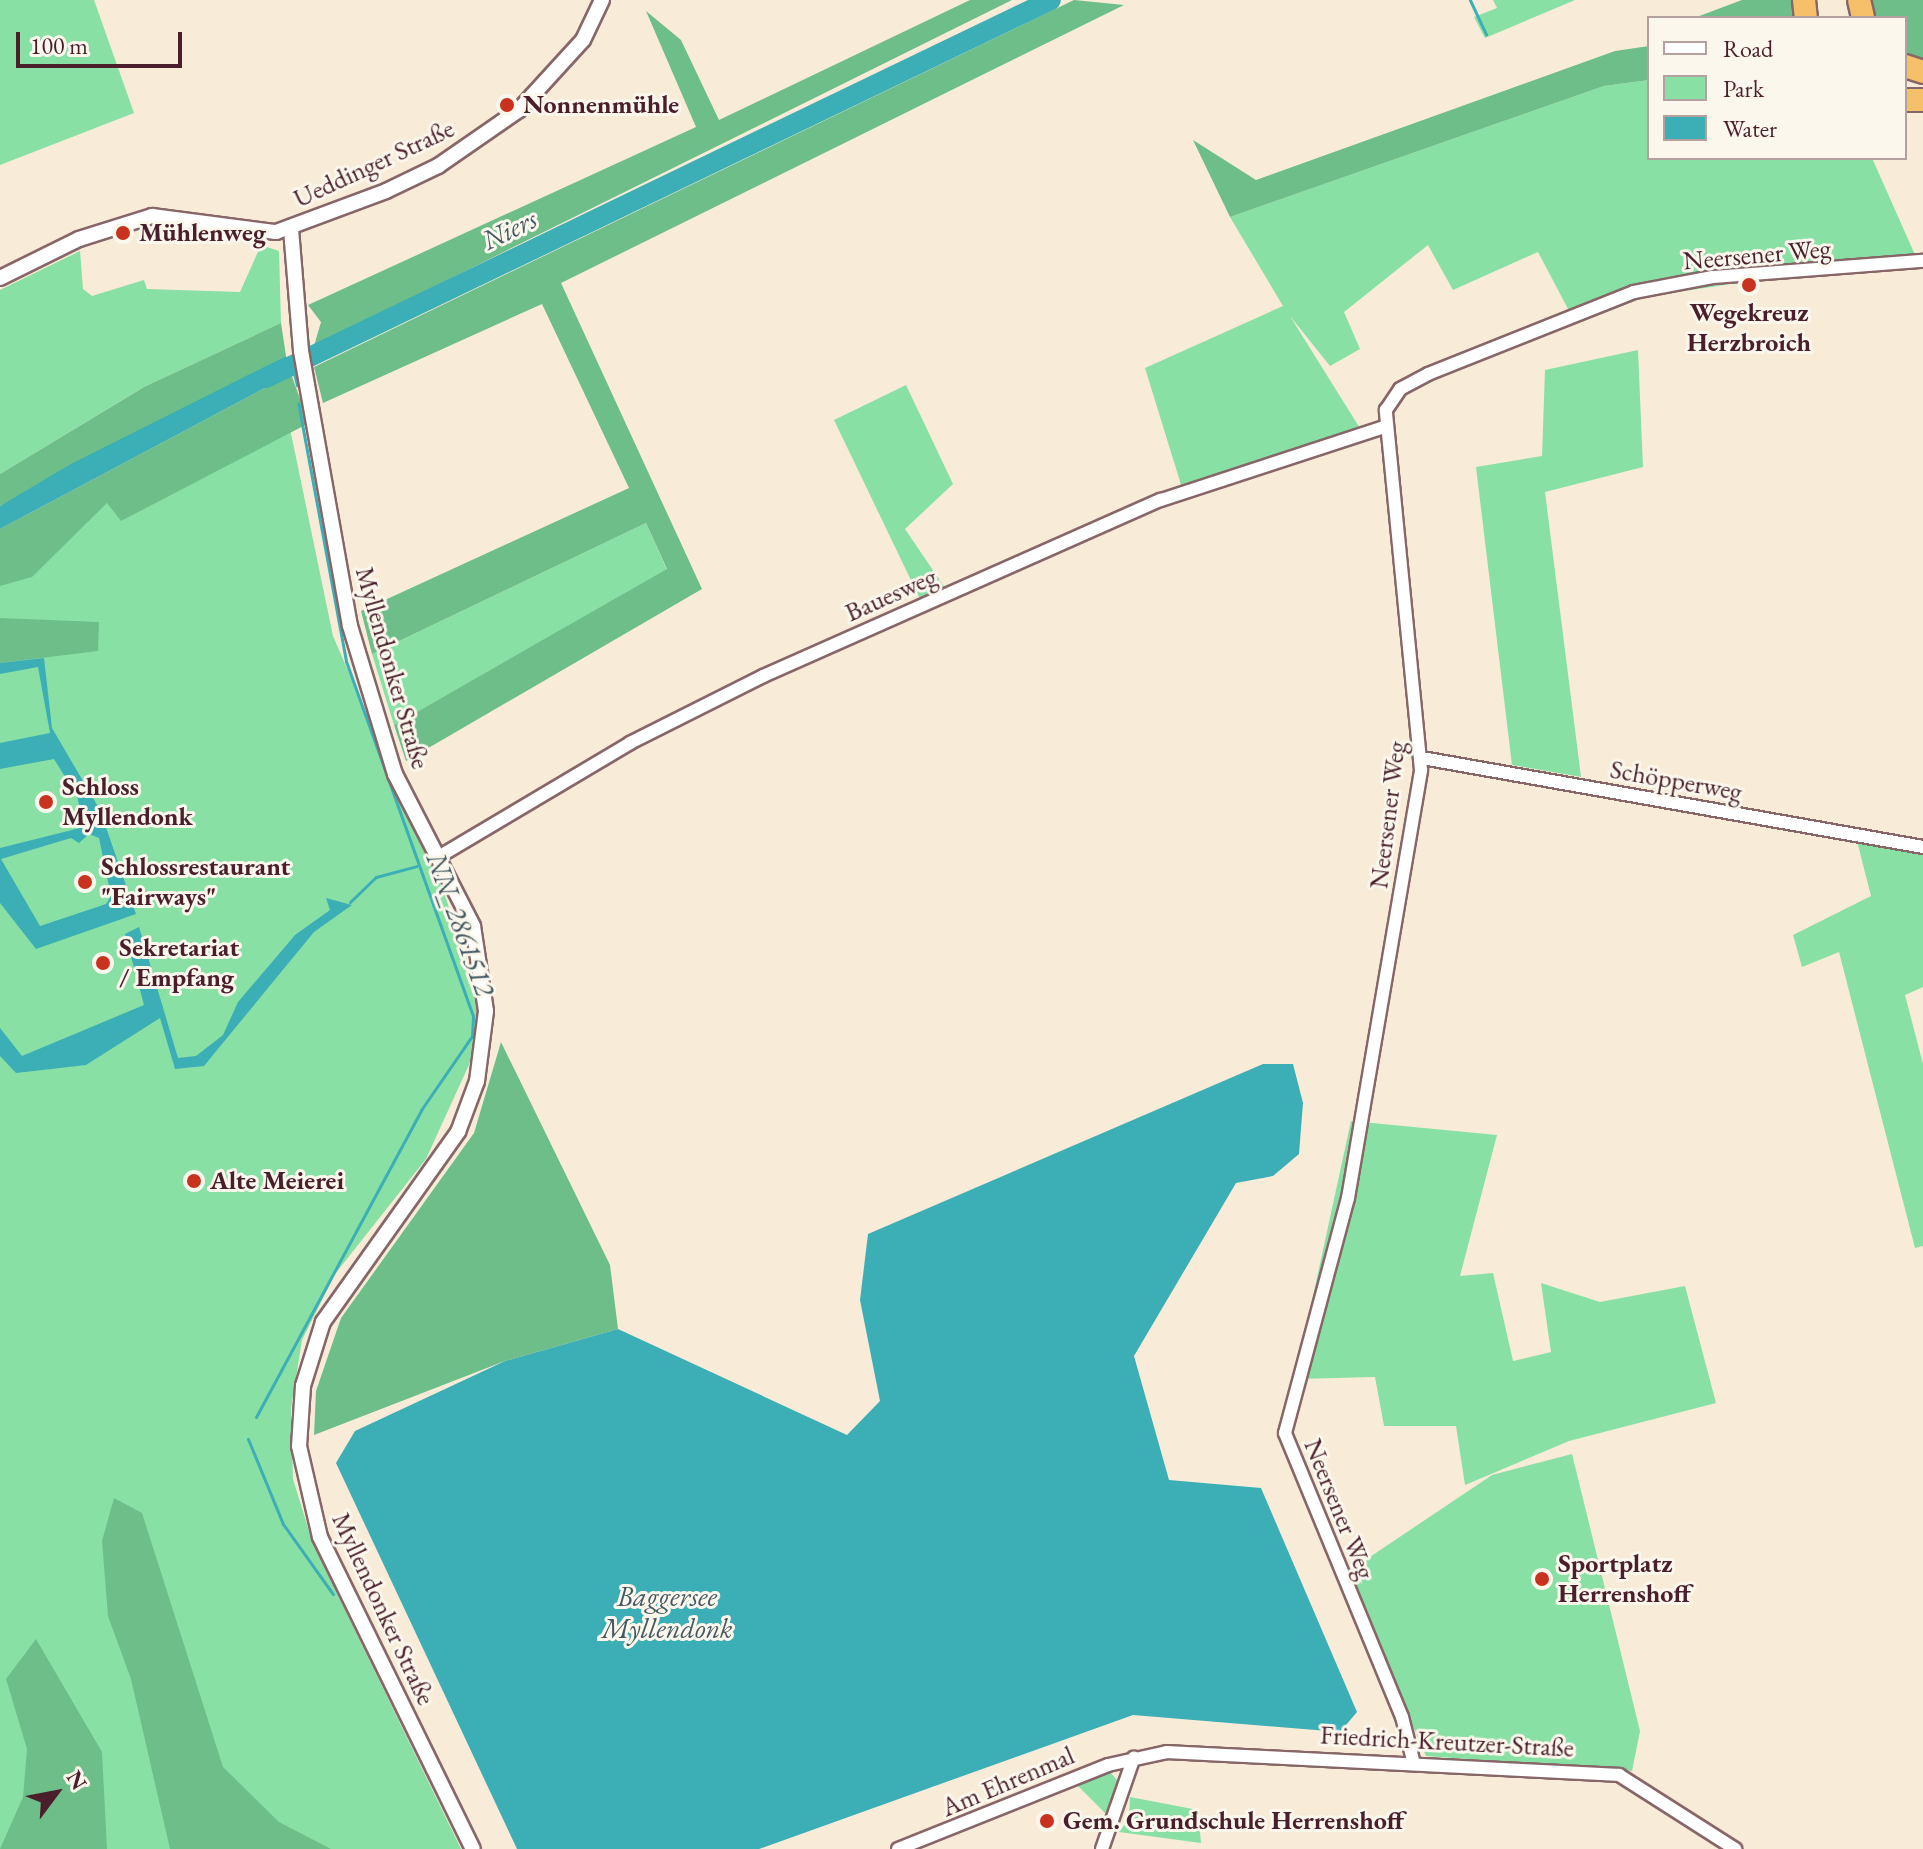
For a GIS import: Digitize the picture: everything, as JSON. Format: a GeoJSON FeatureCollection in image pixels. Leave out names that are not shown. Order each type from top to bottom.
{"type":"FeatureCollection","features":[{"type":"Feature","properties":{"kind":"street","name":"Ueddinger Straße"},"geometry":{"type":"LineString","coordinates":[[291,229],[438,166],[493,132],[546,85],[583,40],[602,0]]}},
{"type":"Feature","properties":{"kind":"street"},"geometry":{"type":"LineString","coordinates":[[0,278],[79,239],[152,216],[291,229]]}},
{"type":"Feature","properties":{"kind":"street","name":"Myllendonker Straße"},"geometry":{"type":"LineString","coordinates":[[291,229],[305,377],[356,650],[395,774],[440,856],[481,960],[486,1029],[477,1081],[440,1162],[323,1322],[303,1386],[299,1446],[320,1537],[473,1849]]}},
{"type":"Feature","properties":{"kind":"street","name":"Neersener Weg"},"geometry":{"type":"LineString","coordinates":[[1413,1760],[1402,1717],[1285,1433],[1348,1198],[1422,758],[1385,427],[1400,389],[1634,292],[1713,277],[1923,261]]}},
{"type":"Feature","properties":{"kind":"street","name":"Bauesweg"},"geometry":{"type":"LineString","coordinates":[[440,856],[630,743],[763,676],[1161,500],[1385,427]]}},
{"type":"Feature","properties":{"kind":"street","name":"Schöpperweg"},"geometry":{"type":"LineString","coordinates":[[1422,758],[1923,847]]}},
{"type":"Feature","properties":{"kind":"street"},"geometry":{"type":"LineString","coordinates":[[1102,1849],[1134,1757]]}},
{"type":"Feature","properties":{"kind":"street","name":"Friedrich-Kreutzer-Straße"},"geometry":{"type":"LineString","coordinates":[[1134,1757],[1413,1760],[1629,1777],[1735,1849]]}},
{"type":"Feature","properties":{"kind":"street","name":"Am Ehrenmal"},"geometry":{"type":"LineString","coordinates":[[898,1849],[1134,1757]]}},
{"type":"Feature","properties":{"kind":"green space"},"geometry":{"type":"Polygon","coordinates":[[[0,0],[94,0],[134,113],[0,165],[0,0]]]}},
{"type":"Feature","properties":{"kind":"green space"},"geometry":{"type":"Polygon","coordinates":[[[970,0],[1012,0],[314,346],[321,322],[308,305],[696,127],[646,11],[681,40],[719,120],[970,0]]]}},
{"type":"Feature","properties":{"kind":"green space"},"geometry":{"type":"Polygon","coordinates":[[[1074,0],[1124,5],[561,283],[702,589],[406,761],[394,725],[667,569],[646,523],[372,654],[361,611],[629,488],[542,304],[323,403],[314,367],[1074,0]]]}},
{"type":"Feature","properties":{"kind":"green space"},"geometry":{"type":"Polygon","coordinates":[[[1493,0],[1575,0],[1485,38],[1474,17],[1497,8],[1493,0]]]}},
{"type":"Feature","properties":{"kind":"green space"},"geometry":{"type":"Polygon","coordinates":[[[1742,0],[1795,0],[1797,16],[1699,16],[1742,0]]]}},
{"type":"Feature","properties":{"kind":"green space"},"geometry":{"type":"Polygon","coordinates":[[[1866,0],[1923,0],[1923,64],[1907,58],[1907,16],[1870,16],[1866,0]]]}},
{"type":"Feature","properties":{"kind":"green space"},"geometry":{"type":"Polygon","coordinates":[[[1647,46],[1647,80],[1604,86],[1230,217],[1193,140],[1256,180],[1615,51],[1647,46]]]}},
{"type":"Feature","properties":{"kind":"green space"},"geometry":{"type":"Polygon","coordinates":[[[1647,80],[1647,160],[1873,160],[1920,266],[1777,277],[1645,297],[1576,324],[1538,252],[1453,290],[1428,245],[1344,312],[1360,349],[1330,366],[1290,316],[1361,430],[1182,488],[1145,368],[1283,306],[1230,217],[1604,86],[1647,80]]]}},
{"type":"Feature","properties":{"kind":"green space"},"geometry":{"type":"Polygon","coordinates":[[[261,245],[279,251],[281,323],[142,388],[0,474],[0,290],[80,251],[83,289],[92,296],[144,280],[147,289],[240,292],[261,245]]]}},
{"type":"Feature","properties":{"kind":"green space"},"geometry":{"type":"Polygon","coordinates":[[[281,323],[286,356],[0,506],[0,474],[144,387],[281,323]]]}},
{"type":"Feature","properties":{"kind":"green space"},"geometry":{"type":"Polygon","coordinates":[[[1638,350],[1643,467],[1545,492],[1581,777],[1512,765],[1476,467],[1542,456],[1545,370],[1638,350]]]}},
{"type":"Feature","properties":{"kind":"green space"},"geometry":{"type":"Polygon","coordinates":[[[291,374],[309,423],[121,521],[107,503],[32,577],[0,586],[0,529],[291,374]]]}},
{"type":"Feature","properties":{"kind":"green space"},"geometry":{"type":"Polygon","coordinates":[[[906,385],[953,484],[905,529],[945,588],[920,599],[834,420],[906,385]]]}},
{"type":"Feature","properties":{"kind":"green space"},"geometry":{"type":"Polygon","coordinates":[[[287,414],[333,636],[443,890],[478,992],[473,1056],[426,1159],[335,1274],[302,1340],[291,1409],[293,1479],[313,1544],[461,1849],[0,1849],[0,569],[107,503],[287,414]]]}},
{"type":"Feature","properties":{"kind":"green space"},"geometry":{"type":"Polygon","coordinates":[[[646,523],[667,570],[394,725],[372,654],[646,523]]]}},
{"type":"Feature","properties":{"kind":"green space"},"geometry":{"type":"Polygon","coordinates":[[[0,618],[99,622],[98,651],[0,663],[0,618]]]}},
{"type":"Feature","properties":{"kind":"green space"},"geometry":{"type":"Polygon","coordinates":[[[1857,841],[1923,853],[1923,987],[1905,995],[1923,1064],[1923,1246],[1915,1248],[1839,952],[1802,967],[1793,935],[1871,896],[1857,841]]]}},
{"type":"Feature","properties":{"kind":"green space"},"geometry":{"type":"Polygon","coordinates":[[[501,1042],[610,1265],[618,1329],[505,1361],[314,1435],[316,1391],[341,1318],[474,1133],[501,1042]]]}},
{"type":"Feature","properties":{"kind":"green space"},"geometry":{"type":"Polygon","coordinates":[[[1351,1121],[1497,1135],[1460,1276],[1493,1273],[1513,1361],[1551,1352],[1541,1283],[1600,1302],[1685,1286],[1716,1403],[1569,1441],[1465,1485],[1456,1426],[1384,1426],[1375,1377],[1295,1379],[1351,1121]]]}},
{"type":"Feature","properties":{"kind":"green space"},"geometry":{"type":"Polygon","coordinates":[[[1572,1454],[1640,1731],[1632,1771],[1426,1756],[1346,1573],[1492,1475],[1572,1454]]]}},
{"type":"Feature","properties":{"kind":"green space"},"geometry":{"type":"Polygon","coordinates":[[[114,1498],[142,1513],[223,1767],[279,1822],[331,1849],[170,1849],[131,1679],[108,1616],[102,1541],[114,1498]]]}},
{"type":"Feature","properties":{"kind":"green space"},"geometry":{"type":"Polygon","coordinates":[[[36,1639],[102,1752],[107,1849],[0,1849],[23,1797],[27,1749],[6,1679],[36,1639]]]}},
{"type":"Feature","properties":{"kind":"green space"},"geometry":{"type":"Polygon","coordinates":[[[1109,1771],[1118,1781],[1106,1814],[1076,1784],[1109,1771]]]}},
{"type":"Feature","properties":{"kind":"green space"},"geometry":{"type":"Polygon","coordinates":[[[1130,1797],[1198,1810],[1201,1843],[1119,1832],[1129,1819],[1130,1797]]]}},
{"type":"Feature","properties":{"kind":"water"},"geometry":{"type":"Polygon","coordinates":[[[286,356],[291,374],[0,529],[0,506],[71,464],[286,356]]]}},
{"type":"Feature","properties":{"kind":"water"},"geometry":{"type":"Polygon","coordinates":[[[44,658],[52,728],[100,810],[136,914],[36,949],[0,903],[0,848],[84,827],[77,796],[54,759],[0,769],[0,743],[50,733],[38,667],[0,674],[0,663],[44,658]],[[89,834],[79,843],[71,838],[1,859],[40,926],[106,904],[111,896],[99,838],[89,834]]]}},
{"type":"Feature","properties":{"kind":"water"},"geometry":{"type":"Polygon","coordinates":[[[326,898],[352,905],[314,932],[204,1066],[175,1069],[160,1018],[86,1065],[16,1073],[0,1056],[0,1028],[22,1056],[144,1005],[125,934],[139,927],[178,1058],[196,1056],[223,1035],[238,1002],[295,935],[330,910],[326,898]]]}},
{"type":"Feature","properties":{"kind":"water","name":"Baggersee Myllendonk"},"geometry":{"type":"Polygon","coordinates":[[[1263,1064],[1293,1064],[1303,1103],[1299,1154],[1273,1176],[1236,1183],[1134,1356],[1169,1480],[1261,1488],[1357,1712],[1340,1732],[1133,1715],[759,1849],[517,1849],[336,1463],[355,1431],[505,1361],[618,1329],[847,1435],[880,1401],[860,1300],[868,1234],[1263,1064]]]}},
{"type":"Feature","properties":{"kind":"waterway","name":"Niers"},"geometry":{"type":"LineString","coordinates":[[266,378],[1051,0]]}},
{"type":"Feature","properties":{"kind":"waterway"},"geometry":{"type":"LineString","coordinates":[[1470,0],[1486,34]]}},
{"type":"Feature","properties":{"kind":"waterway","name":"NN_2861512"},"geometry":{"type":"LineString","coordinates":[[292,365],[297,385]]}},
{"type":"Feature","properties":{"kind":"waterway","name":"NN_2861512"},"geometry":{"type":"LineString","coordinates":[[256,1417],[421,1110],[472,1036],[473,1016],[346,661],[298,403]]}},
{"type":"Feature","properties":{"kind":"waterway"},"geometry":{"type":"LineString","coordinates":[[350,902],[376,877],[417,866]]}},
{"type":"Feature","properties":{"kind":"waterway","name":"NN_2861512"},"geometry":{"type":"LineString","coordinates":[[248,1439],[283,1524],[333,1594]]}},
{"type":"Feature","properties":{"kind":"place","name":"Nonnenmühle"},"geometry":{"type":"Point","coordinates":[507,105]}},
{"type":"Feature","properties":{"kind":"place","name":"Mühlenweg"},"geometry":{"type":"Point","coordinates":[123,233]}},
{"type":"Feature","properties":{"kind":"place","name":"Wegekreuz Herzbroich"},"geometry":{"type":"Point","coordinates":[1749,285]}},
{"type":"Feature","properties":{"kind":"place","name":"Schloss Myllendonk"},"geometry":{"type":"Point","coordinates":[46,802]}},
{"type":"Feature","properties":{"kind":"place","name":"Schlossrestaurant \"Fairways\""},"geometry":{"type":"Point","coordinates":[85,882]}},
{"type":"Feature","properties":{"kind":"place","name":"Sekretariat / Empfang"},"geometry":{"type":"Point","coordinates":[103,963]}},
{"type":"Feature","properties":{"kind":"place","name":"Alte Meierei"},"geometry":{"type":"Point","coordinates":[194,1181]}},
{"type":"Feature","properties":{"kind":"place","name":"Sportplatz Herrenshoff"},"geometry":{"type":"Point","coordinates":[1542,1579]}},
{"type":"Feature","properties":{"kind":"place","name":"Gem. Grundschule Herrenshoff"},"geometry":{"type":"Point","coordinates":[1047,1821]}}]}
